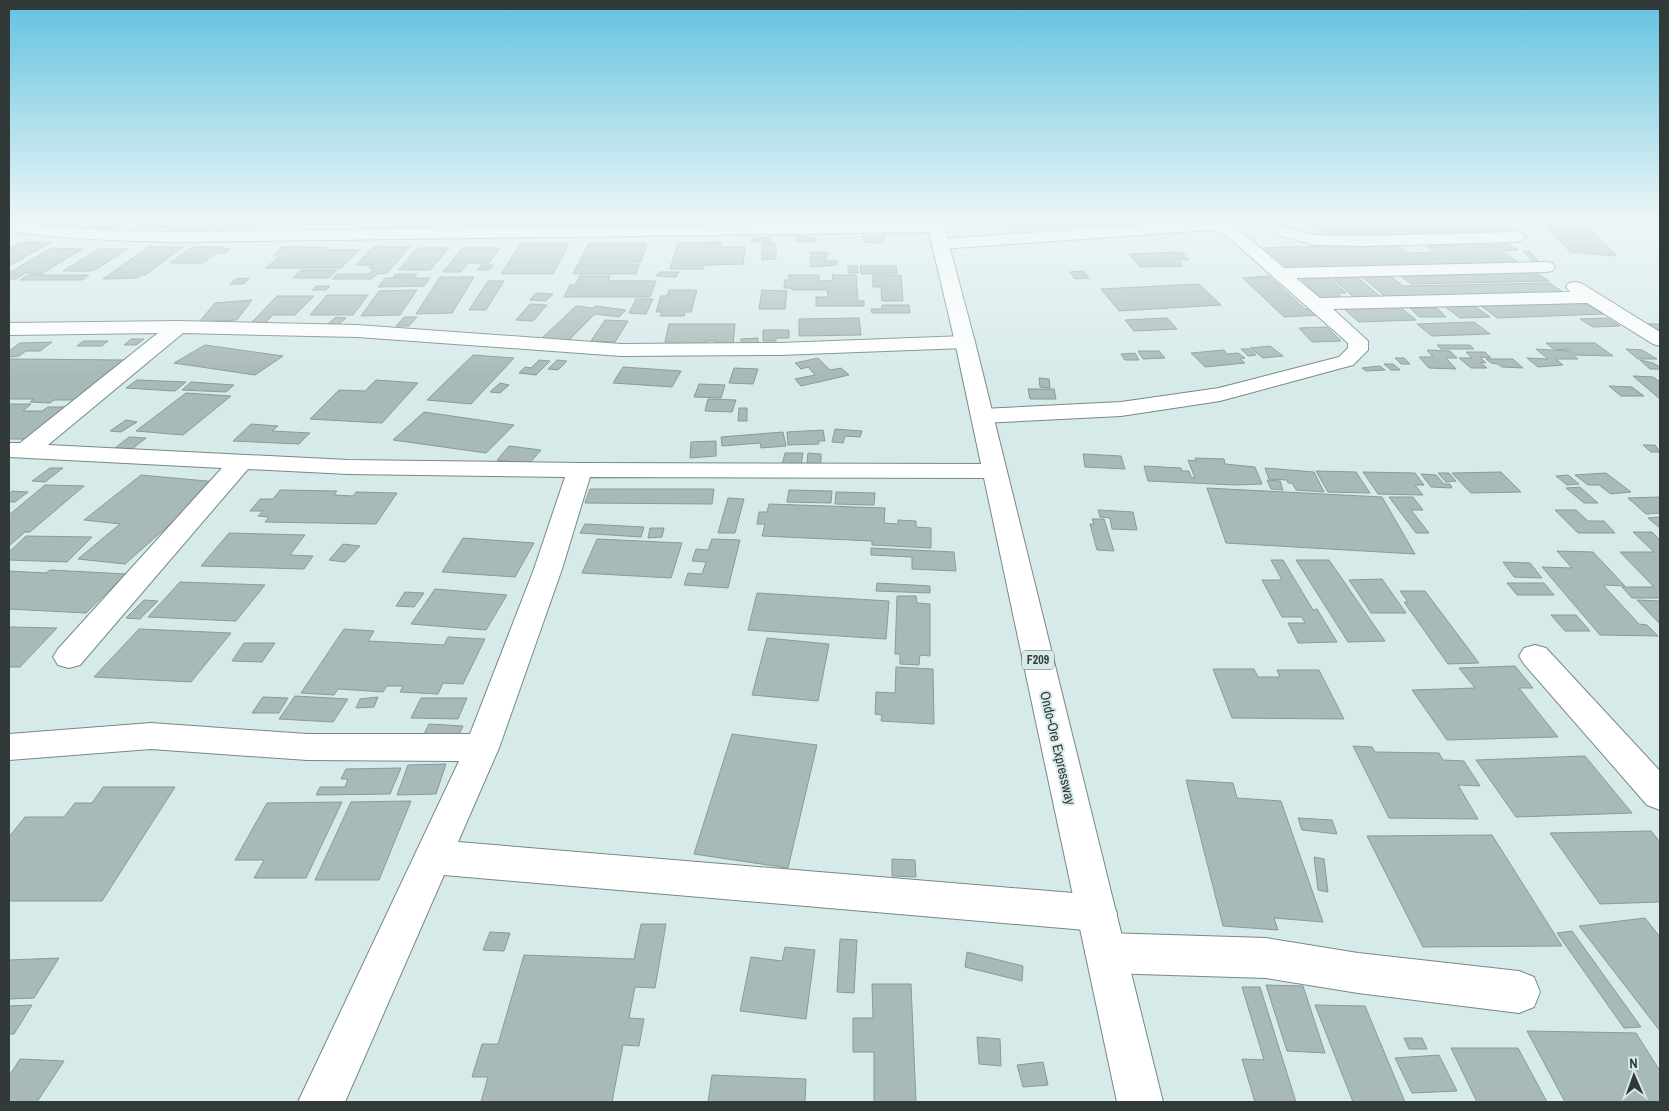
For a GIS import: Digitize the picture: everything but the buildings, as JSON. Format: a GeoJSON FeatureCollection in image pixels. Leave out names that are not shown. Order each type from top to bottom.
{"type":"FeatureCollection","features":[{"type":"Feature","properties":{"kind":"street","name":"Ondo-Ore Expressway"},"geometry":{"type":"LineString","coordinates":[[947,271],[1140,1102]]}},
{"type":"Feature","properties":{"kind":"street"},"geometry":{"type":"LineString","coordinates":[[982,416],[1121,409],[1220,394],[1346,360],[1358,350],[1358,341],[1277,271]]}},
{"type":"Feature","properties":{"kind":"street"},"geometry":{"type":"LineString","coordinates":[[1279,273],[1375,271]]}},
{"type":"Feature","properties":{"kind":"street"},"geometry":{"type":"LineString","coordinates":[[1552,271],[1660,340]]}},
{"type":"Feature","properties":{"kind":"street"},"geometry":{"type":"LineString","coordinates":[[1315,304],[1590,297]]}},
{"type":"Feature","properties":{"kind":"street"},"geometry":{"type":"LineString","coordinates":[[18,450],[178,327]]}},
{"type":"Feature","properties":{"kind":"street"},"geometry":{"type":"LineString","coordinates":[[9,329],[178,327],[357,331],[621,350],[779,350],[965,342]]}},
{"type":"Feature","properties":{"kind":"street"},"geometry":{"type":"LineString","coordinates":[[18,450],[358,467],[580,470],[994,471]]}},
{"type":"Feature","properties":{"kind":"street"},"geometry":{"type":"LineString","coordinates":[[69,657],[241,462]]}},
{"type":"Feature","properties":{"kind":"street"},"geometry":{"type":"LineString","coordinates":[[321,1102],[482,748],[548,569],[580,470]]}},
{"type":"Feature","properties":{"kind":"street"},"geometry":{"type":"LineString","coordinates":[[1535,656],[1660,794]]}},
{"type":"Feature","properties":{"kind":"street"},"geometry":{"type":"LineString","coordinates":[[9,747],[151,736],[307,747],[482,748]]}},
{"type":"Feature","properties":{"kind":"street"},"geometry":{"type":"LineString","coordinates":[[434,857],[1096,913]]}},
{"type":"Feature","properties":{"kind":"street"},"geometry":{"type":"LineString","coordinates":[[1106,953],[1266,958],[1358,972],[1520,992]]}}]}
